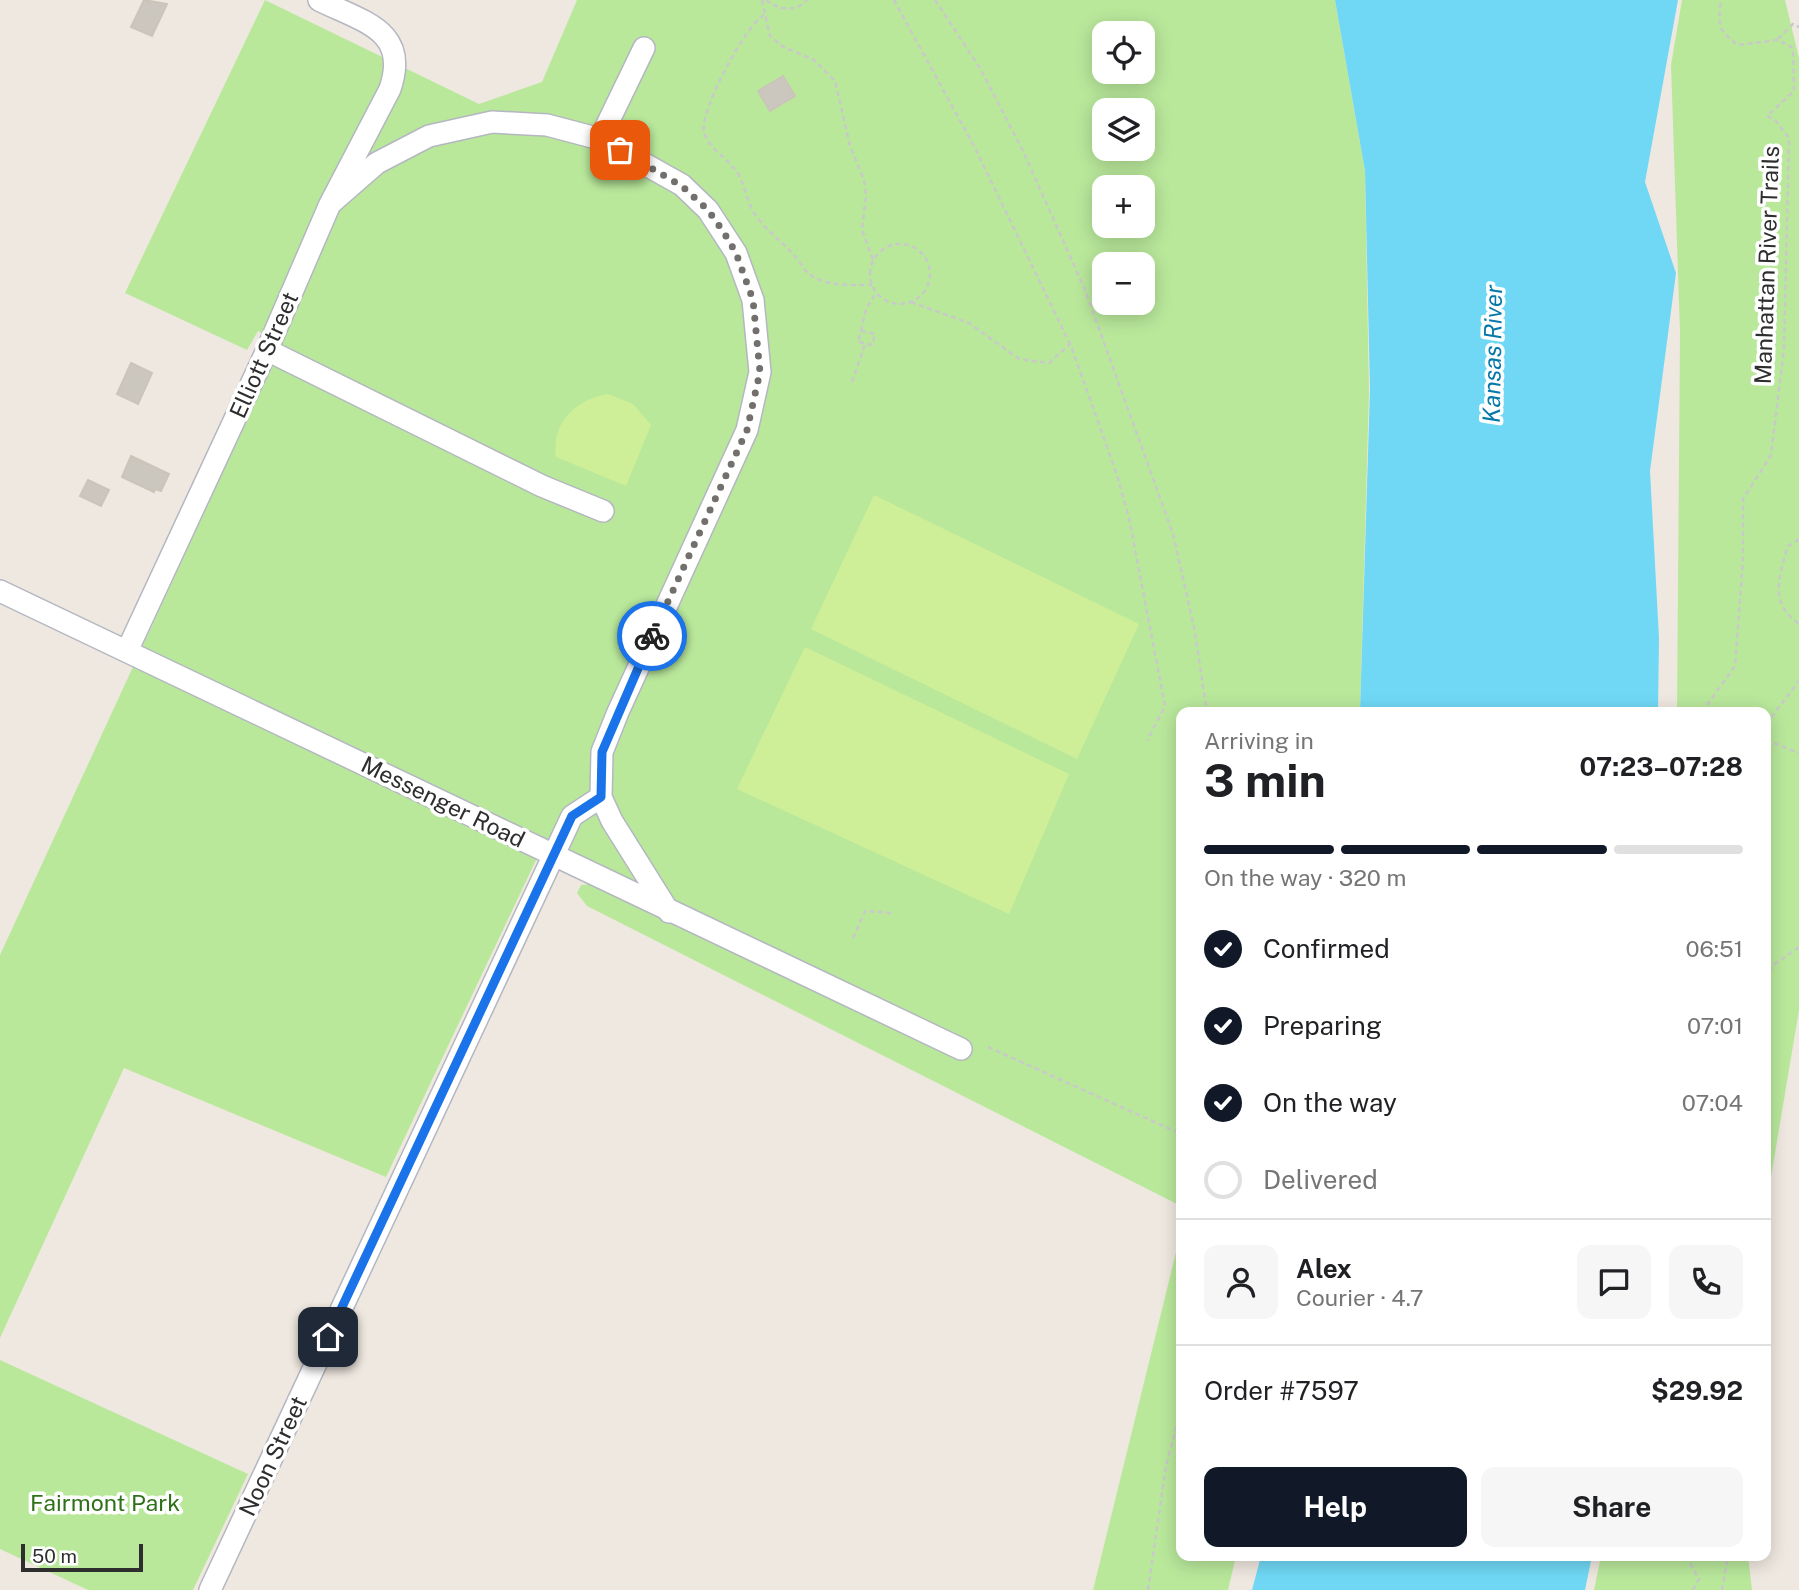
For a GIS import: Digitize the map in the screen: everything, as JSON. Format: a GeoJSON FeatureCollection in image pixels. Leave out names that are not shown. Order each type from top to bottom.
{"type":"FeatureCollection","features":[{"type":"Feature","properties":{"kind":"street","name":"Elliott Street"},"geometry":{"type":"LineString","coordinates":[[127,651],[267,350],[330,204],[390,89],[397,58],[388,40],[375,28],[319,0]]}},
{"type":"Feature","properties":{"kind":"street"},"geometry":{"type":"LineString","coordinates":[[600,139],[643,48]]}},
{"type":"Feature","properties":{"kind":"street"},"geometry":{"type":"LineString","coordinates":[[330,204],[377,163],[429,136],[492,122],[547,124],[600,139],[682,186],[715,220],[736,253],[753,300],[760,372],[747,430],[602,752],[601,797],[612,821],[669,912]]}},
{"type":"Feature","properties":{"kind":"street"},"geometry":{"type":"LineString","coordinates":[[267,350],[542,486],[603,511]]}},
{"type":"Feature","properties":{"kind":"street","name":"Messenger Road"},"geometry":{"type":"LineString","coordinates":[[0,591],[961,1049]]}},
{"type":"Feature","properties":{"kind":"street","name":"Noon Street"},"geometry":{"type":"LineString","coordinates":[[210,1590],[572,816],[601,797]]}},
{"type":"Feature","properties":{"kind":"path"},"geometry":{"type":"LineString","coordinates":[[807,0],[794,9],[784,9],[764,0],[764,15],[770,36],[782,46],[814,60],[835,81],[850,145],[864,180],[866,196],[862,230],[873,260],[872,285],[876,293],[888,302],[911,302],[969,323],[1019,359],[1049,363],[1070,344]]}},
{"type":"Feature","properties":{"kind":"path"},"geometry":{"type":"LineString","coordinates":[[894,0],[975,148],[1070,344],[1117,475],[1141,579],[1165,706],[1147,741]]}},
{"type":"Feature","properties":{"kind":"path"},"geometry":{"type":"LineString","coordinates":[[935,0],[980,68],[1023,151],[1099,327],[1173,534],[1194,627],[1207,707]]}},
{"type":"Feature","properties":{"kind":"path"},"geometry":{"type":"LineString","coordinates":[[1721,0],[1718,21],[1723,34],[1738,45],[1778,40],[1793,24],[1799,27]]}},
{"type":"Feature","properties":{"kind":"path"},"geometry":{"type":"LineString","coordinates":[[764,15],[757,19],[749,30],[725,72],[703,121],[704,133],[736,169],[752,209],[768,232],[790,250],[806,270],[817,279],[872,285]]}},
{"type":"Feature","properties":{"kind":"path","name":"Manhattan River Trails"},"geometry":{"type":"LineString","coordinates":[[1706,707],[1735,666],[1743,499],[1771,455],[1784,349],[1789,138],[1776,121],[1767,116],[1794,91],[1793,48],[1778,40]]}},
{"type":"Feature","properties":{"kind":"path"},"geometry":{"type":"LineString","coordinates":[[873,260],[884,248],[901,244],[917,249],[929,270],[927,285],[911,302]]}},
{"type":"Feature","properties":{"kind":"path"},"geometry":{"type":"LineString","coordinates":[[861,331],[875,334],[872,345],[858,342],[866,309],[876,293]]}},
{"type":"Feature","properties":{"kind":"path"},"geometry":{"type":"LineString","coordinates":[[852,382],[865,344]]}},
{"type":"Feature","properties":{"kind":"path"},"geometry":{"type":"LineString","coordinates":[[1799,538],[1787,547],[1777,590],[1784,613],[1799,624]]}},
{"type":"Feature","properties":{"kind":"path"},"geometry":{"type":"LineString","coordinates":[[1771,717],[1799,681]]}},
{"type":"Feature","properties":{"kind":"path"},"geometry":{"type":"LineString","coordinates":[[1771,742],[1799,753]]}},
{"type":"Feature","properties":{"kind":"path"},"geometry":{"type":"LineString","coordinates":[[853,938],[865,911],[891,913]]}},
{"type":"Feature","properties":{"kind":"path"},"geometry":{"type":"LineString","coordinates":[[1771,968],[1799,947]]}},
{"type":"Feature","properties":{"kind":"path"},"geometry":{"type":"LineString","coordinates":[[988,1047],[1176,1132]]}},
{"type":"Feature","properties":{"kind":"path"},"geometry":{"type":"LineString","coordinates":[[1149,1590],[1166,1466],[1176,1429]]}},
{"type":"Feature","properties":{"kind":"path"},"geometry":{"type":"LineString","coordinates":[[1689,1561],[1699,1579],[1693,1590]]}},
{"type":"Feature","properties":{"kind":"path"},"geometry":{"type":"LineString","coordinates":[[1722,1590],[1727,1561]]}},
{"type":"Feature","properties":{"kind":"green space"},"geometry":{"type":"Polygon","coordinates":[[[265,0],[479,104],[542,82],[577,0],[1335,0],[1365,171],[1369,392],[1360,707],[1176,707],[1176,1203],[587,906],[577,893],[581,885],[592,884],[919,1036],[546,839],[386,1177],[124,1068],[0,1338],[0,955],[282,344],[258,331],[247,350],[125,293],[265,0]]]}},
{"type":"Feature","properties":{"kind":"green space"},"geometry":{"type":"Polygon","coordinates":[[[1682,0],[1785,0],[1799,58],[1799,1010],[1771,1177],[1771,707],[1677,707],[1680,332],[1671,65],[1682,0]]]}},
{"type":"Feature","properties":{"kind":"green space"},"geometry":{"type":"Polygon","coordinates":[[[608,394],[633,404],[651,425],[626,486],[556,457],[558,434],[568,415],[586,401],[608,394]]]}},
{"type":"Feature","properties":{"kind":"green space"},"geometry":{"type":"Polygon","coordinates":[[[874,495],[1139,624],[1077,759],[811,629],[874,495]]]}},
{"type":"Feature","properties":{"kind":"green space"},"geometry":{"type":"Polygon","coordinates":[[[805,647],[1069,774],[1009,914],[737,789],[805,647]]]}},
{"type":"Feature","properties":{"kind":"green space"},"geometry":{"type":"Polygon","coordinates":[[[1176,1252],[1176,1561],[1235,1561],[1228,1590],[1093,1590],[1176,1252]]]}},
{"type":"Feature","properties":{"kind":"green space","name":"Fairmont Park"},"geometry":{"type":"Polygon","coordinates":[[[0,1360],[248,1474],[193,1590],[88,1590],[0,1549],[0,1360]]]}},
{"type":"Feature","properties":{"kind":"green space"},"geometry":{"type":"Polygon","coordinates":[[[1600,1561],[1749,1561],[1752,1590],[1594,1590],[1600,1561]]]}},
{"type":"Feature","properties":{"kind":"water","name":"Kansas River"},"geometry":{"type":"Polygon","coordinates":[[[1335,0],[1678,0],[1645,182],[1676,273],[1650,471],[1659,638],[1658,707],[1360,707],[1370,389],[1365,171],[1335,0]]]}},
{"type":"Feature","properties":{"kind":"water"},"geometry":{"type":"Polygon","coordinates":[[[1260,1561],[1591,1561],[1585,1590],[1252,1590],[1260,1561]]]}},
{"type":"Feature","properties":{"kind":"building"},"geometry":{"type":"Polygon","coordinates":[[[144,0],[167,4],[152,36],[131,27],[144,0]]]}},
{"type":"Feature","properties":{"kind":"building"},"geometry":{"type":"Polygon","coordinates":[[[783,76],[795,96],[770,111],[758,91],[783,76]]]}},
{"type":"Feature","properties":{"kind":"building"},"geometry":{"type":"Polygon","coordinates":[[[131,363],[152,373],[138,404],[117,394],[131,363]]]}},
{"type":"Feature","properties":{"kind":"building"},"geometry":{"type":"Polygon","coordinates":[[[131,456],[169,474],[161,491],[155,489],[154,492],[122,477],[131,456]]]}},
{"type":"Feature","properties":{"kind":"building"},"geometry":{"type":"Polygon","coordinates":[[[88,480],[109,490],[101,506],[80,496],[88,480]]]}},
{"type":"Feature","properties":{"kind":"way so far"},"geometry":{"type":"LineString","coordinates":[[620,150],[682,186],[708,210],[723,231],[736,253],[753,300],[760,372],[747,430],[652,636]]}},
{"type":"Feature","properties":{"kind":"route"},"geometry":{"type":"LineString","coordinates":[[328,1337],[572,816],[601,797],[602,752],[652,636]]}}]}
